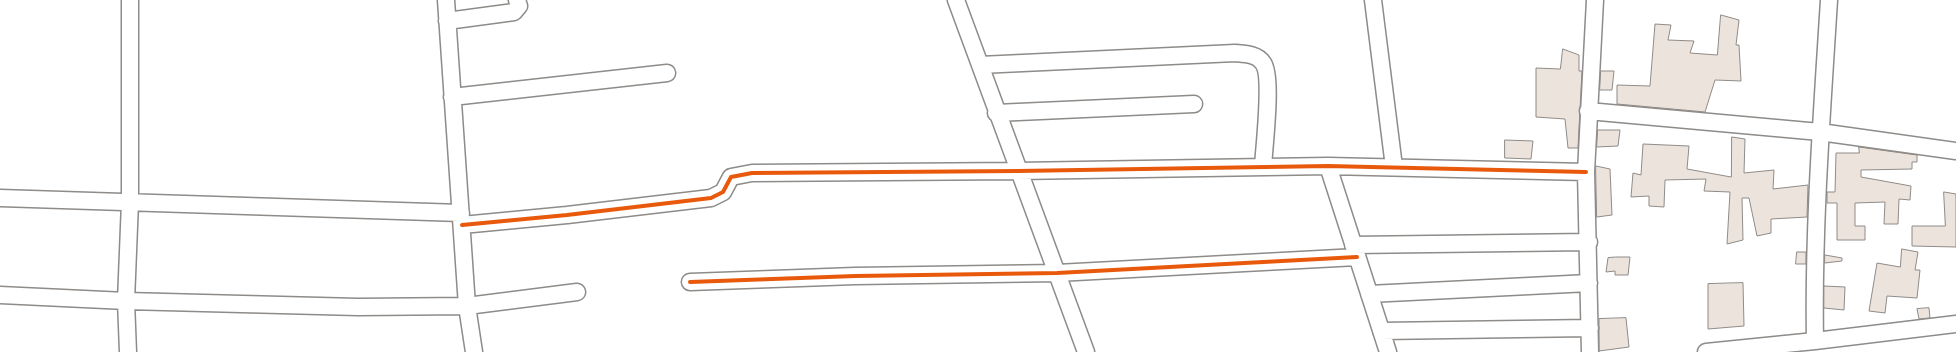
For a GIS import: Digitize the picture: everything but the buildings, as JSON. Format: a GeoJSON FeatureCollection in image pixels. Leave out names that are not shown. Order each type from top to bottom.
{"type":"FeatureCollection","features":[{"type":"Feature","properties":{"kind":"street"},"geometry":{"type":"LineString","coordinates":[[128,352],[126,301],[130,202],[130,0]]}},
{"type":"Feature","properties":{"kind":"street"},"geometry":{"type":"LineString","coordinates":[[446,0],[467,306],[474,352]]}},
{"type":"Feature","properties":{"kind":"street"},"geometry":{"type":"LineString","coordinates":[[447,21],[514,12],[519,6],[517,0]]}},
{"type":"Feature","properties":{"kind":"street"},"geometry":{"type":"LineString","coordinates":[[956,0],[996,113],[1086,352]]}},
{"type":"Feature","properties":{"kind":"street"},"geometry":{"type":"LineString","coordinates":[[1373,0],[1394,167]]}},
{"type":"Feature","properties":{"kind":"street"},"geometry":{"type":"LineString","coordinates":[[1590,352],[1589,242],[1586,172],[1595,0]]}},
{"type":"Feature","properties":{"kind":"street"},"geometry":{"type":"LineString","coordinates":[[1815,342],[1814,290],[1820,132],[1829,0]]}},
{"type":"Feature","properties":{"kind":"street"},"geometry":{"type":"LineString","coordinates":[[980,65],[1235,52],[1248,54],[1259,58],[1264,64],[1267,82],[1262,167]]}},
{"type":"Feature","properties":{"kind":"street"},"geometry":{"type":"LineString","coordinates":[[452,97],[667,73]]}},
{"type":"Feature","properties":{"kind":"street"},"geometry":{"type":"LineString","coordinates":[[996,113],[1194,104]]}},
{"type":"Feature","properties":{"kind":"street"},"geometry":{"type":"LineString","coordinates":[[1588,111],[1820,132],[1956,152]]}},
{"type":"Feature","properties":{"kind":"street"},"geometry":{"type":"LineString","coordinates":[[0,198],[130,202],[462,219],[567,215],[711,198],[723,192],[731,177],[752,173],[1018,171],[1328,166],[1586,172]]}},
{"type":"Feature","properties":{"kind":"street"},"geometry":{"type":"LineString","coordinates":[[1328,166],[1354,251],[1388,352]]}},
{"type":"Feature","properties":{"kind":"street"},"geometry":{"type":"LineString","coordinates":[[690,282],[855,276],[1057,273],[1354,251],[1589,242]]}},
{"type":"Feature","properties":{"kind":"street"},"geometry":{"type":"LineString","coordinates":[[1369,294],[1589,283]]}},
{"type":"Feature","properties":{"kind":"street"},"geometry":{"type":"LineString","coordinates":[[0,295],[126,301],[358,307],[467,306],[577,292]]}},
{"type":"Feature","properties":{"kind":"street"},"geometry":{"type":"LineString","coordinates":[[1706,352],[1815,342],[1956,324]]}},
{"type":"Feature","properties":{"kind":"street"},"geometry":{"type":"LineString","coordinates":[[1381,331],[1590,328]]}},
{"type":"Feature","properties":{"kind":"cycle path"},"geometry":{"type":"LineString","coordinates":[[462,225],[567,215],[711,198],[723,192],[731,177],[752,173],[1018,171],[1328,166],[1586,172]]}},
{"type":"Feature","properties":{"kind":"cycle path"},"geometry":{"type":"LineString","coordinates":[[690,282],[855,276],[1057,273],[1357,257]]}}]}
